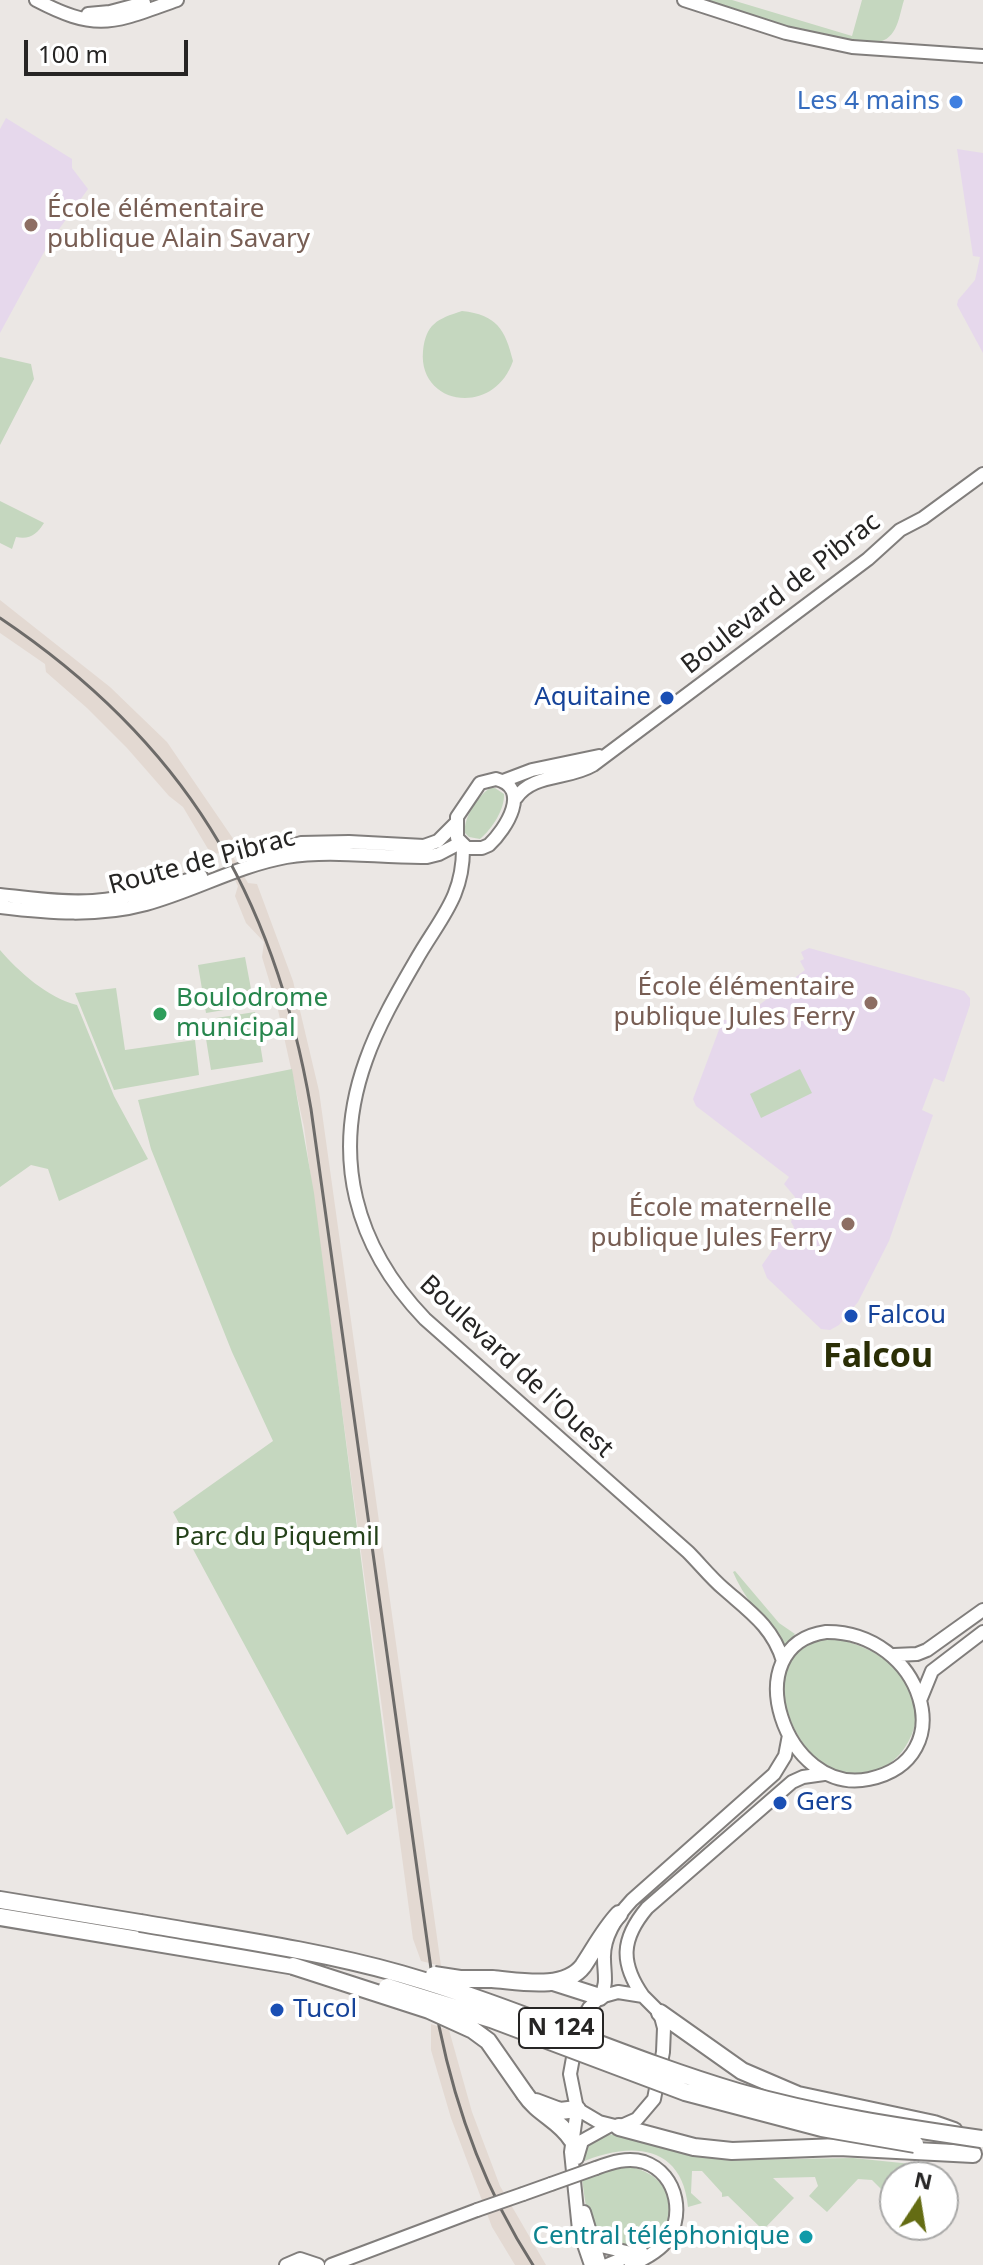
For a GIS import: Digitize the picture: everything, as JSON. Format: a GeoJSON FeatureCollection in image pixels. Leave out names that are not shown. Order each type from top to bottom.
{"type":"FeatureCollection","features":[{"type":"Feature","properties":{"kind":"highway","name":"N 124"},"geometry":{"type":"LineString","coordinates":[[0,1900],[341,1975],[443,2003],[685,2092],[763,2115],[915,2144],[980,2147]]}},
{"type":"Feature","properties":{"kind":"highway"},"geometry":{"type":"LineString","coordinates":[[265,1944],[385,1962],[445,1977],[552,1981],[569,1978],[580,1969],[606,1927],[619,1914]]}},
{"type":"Feature","properties":{"kind":"highway","name":"N 124"},"geometry":{"type":"LineString","coordinates":[[0,1917],[265,1944],[399,1973],[464,1993],[737,2091],[980,2147]]}},
{"type":"Feature","properties":{"kind":"highway"},"geometry":{"type":"LineString","coordinates":[[293,1966],[429,2010],[473,2030],[496,2051],[533,2106],[558,2124],[572,2140]]}},
{"type":"Feature","properties":{"kind":"highway"},"geometry":{"type":"LineString","coordinates":[[552,1981],[600,1997]]}},
{"type":"Feature","properties":{"kind":"highway"},"geometry":{"type":"LineString","coordinates":[[660,2013],[742,2071],[798,2095],[934,2124],[980,2147]]}},
{"type":"Feature","properties":{"kind":"highway"},"geometry":{"type":"LineString","coordinates":[[525,2094],[545,2107],[560,2111],[577,2109]]}},
{"type":"Feature","properties":{"kind":"highway"},"geometry":{"type":"LineString","coordinates":[[614,2126],[694,2147],[732,2151],[980,2147]]}},
{"type":"Feature","properties":{"kind":"street"},"geometry":{"type":"LineString","coordinates":[[36,0],[78,19],[105,22],[177,0]]}},
{"type":"Feature","properties":{"kind":"street"},"geometry":{"type":"LineString","coordinates":[[67,14],[98,15],[155,0]]}},
{"type":"Feature","properties":{"kind":"street"},"geometry":{"type":"LineString","coordinates":[[684,0],[771,29],[822,42],[871,49],[983,56]]}},
{"type":"Feature","properties":{"kind":"street","name":"Boulevard de Pibrac"},"geometry":{"type":"LineString","coordinates":[[516,798],[528,784],[582,772],[868,559],[900,530],[923,518],[983,474]]}},
{"type":"Feature","properties":{"kind":"street","name":"Boulevard de Pibrac"},"geometry":{"type":"LineString","coordinates":[[503,781],[532,770],[580,762],[609,752]]}},
{"type":"Feature","properties":{"kind":"street"},"geometry":{"type":"LineString","coordinates":[[491,779],[503,781],[513,789],[516,798],[512,811],[489,845],[473,849],[457,838],[457,817],[480,783],[491,779]]}},
{"type":"Feature","properties":{"kind":"street","name":"Route de Pibrac"},"geometry":{"type":"LineString","coordinates":[[0,895],[58,901],[118,898],[156,890],[301,843],[430,845],[455,824]]}},
{"type":"Feature","properties":{"kind":"street","name":"Route de Pibrac"},"geometry":{"type":"LineString","coordinates":[[0,907],[103,912],[146,904],[230,873],[287,857],[330,853],[419,857],[439,854],[462,844]]}},
{"type":"Feature","properties":{"kind":"street","name":"Boulevard de l'Ouest"},"geometry":{"type":"LineString","coordinates":[[462,844],[463,860],[456,894],[393,1000],[362,1071],[356,1097],[351,1136],[358,1210],[375,1254],[391,1280],[425,1319],[688,1552],[720,1586],[765,1625],[773,1635],[783,1661]]}},
{"type":"Feature","properties":{"kind":"street"},"geometry":{"type":"LineString","coordinates":[[439,854],[449,854],[463,860]]}},
{"type":"Feature","properties":{"kind":"street"},"geometry":{"type":"LineString","coordinates":[[894,1655],[917,1654],[927,1650],[983,1610]]}},
{"type":"Feature","properties":{"kind":"street"},"geometry":{"type":"LineString","coordinates":[[824,1774],[805,1758],[789,1735],[781,1715],[777,1688],[783,1661],[794,1646],[807,1637],[826,1632],[851,1634],[894,1655],[921,1698]]}},
{"type":"Feature","properties":{"kind":"street"},"geometry":{"type":"LineString","coordinates":[[600,2265],[587,2225],[576,2153],[587,2137],[637,2119],[654,2099],[665,2039],[660,2013],[632,1981],[627,1965],[629,1935],[636,1921],[792,1782],[824,1774],[854,1781],[869,1779],[881,1776],[903,1761],[912,1751],[921,1729],[921,1698],[932,1671],[983,1632]]}},
{"type":"Feature","properties":{"kind":"street"},"geometry":{"type":"LineString","coordinates":[[591,2265],[579,2230],[571,2152],[577,2109],[570,2074],[579,2025],[600,1997],[606,1981],[604,1956],[619,1914],[774,1774],[785,1756],[789,1735]]}},
{"type":"Feature","properties":{"kind":"street"},"geometry":{"type":"LineString","coordinates":[[600,1997],[618,1992],[643,1996]]}},
{"type":"Feature","properties":{"kind":"street"},"geometry":{"type":"LineString","coordinates":[[577,2109],[614,2126]]}},
{"type":"Feature","properties":{"kind":"street"},"geometry":{"type":"LineString","coordinates":[[331,2265],[477,2210],[625,2160],[644,2162],[658,2170],[670,2182],[676,2198],[671,2231],[661,2248],[631,2265]]}},
{"type":"Feature","properties":{"kind":"street"},"geometry":{"type":"LineString","coordinates":[[587,2225],[595,2239],[605,2247],[620,2252],[639,2252]]}},
{"type":"Feature","properties":{"kind":"street"},"geometry":{"type":"LineString","coordinates":[[607,2265],[662,2240],[671,2231]]}},
{"type":"Feature","properties":{"kind":"street"},"geometry":{"type":"LineString","coordinates":[[286,2265],[300,2259],[318,2265]]}},
{"type":"Feature","properties":{"kind":"shaded area","name":"École élémentaire publique Alain Savary"},"geometry":{"type":"Polygon","coordinates":[[[6,118],[72,159],[72,168],[88,189],[49,243],[0,333],[0,129],[6,118]]]}},
{"type":"Feature","properties":{"kind":"shaded area"},"geometry":{"type":"Polygon","coordinates":[[[957,149],[983,153],[983,353],[957,305],[975,280],[980,257],[973,256],[957,149]]]}},
{"type":"Feature","properties":{"kind":"shaded area"},"geometry":{"type":"Polygon","coordinates":[[[0,600],[110,687],[167,742],[234,840],[236,846],[229,850],[248,883],[257,884],[293,981],[319,1091],[441,1966],[421,1961],[413,1939],[304,1127],[278,1010],[262,957],[264,942],[246,923],[235,896],[238,886],[221,853],[211,854],[183,807],[87,708],[46,672],[45,664],[0,633],[0,600]]]}},
{"type":"Feature","properties":{"kind":"shaded area"},"geometry":{"type":"Polygon","coordinates":[[[809,948],[964,991],[970,998],[944,1082],[934,1078],[922,1110],[933,1115],[889,1241],[858,1302],[839,1325],[830,1330],[821,1329],[767,1278],[762,1265],[779,1241],[788,1243],[794,1227],[791,1222],[796,1207],[795,1197],[784,1184],[789,1177],[696,1106],[693,1099],[723,1019],[745,1027],[750,1012],[805,970],[800,961],[804,959],[801,952],[809,948]]]}},
{"type":"Feature","properties":{"kind":"shaded area"},"geometry":{"type":"Polygon","coordinates":[[[431,2024],[449,2030],[472,2112],[500,2186],[546,2265],[515,2265],[492,2227],[451,2118],[431,2050],[431,2024]]]}},
{"type":"Feature","properties":{"kind":"green space"},"geometry":{"type":"Polygon","coordinates":[[[700,0],[732,0],[852,36],[862,0],[904,0],[892,34],[887,39],[872,43],[794,30],[700,0]]]}},
{"type":"Feature","properties":{"kind":"green space"},"geometry":{"type":"Polygon","coordinates":[[[462,311],[484,316],[498,326],[507,340],[513,361],[503,379],[490,391],[475,397],[459,398],[444,393],[432,384],[425,370],[423,351],[427,334],[434,324],[462,311]]]}},
{"type":"Feature","properties":{"kind":"green space"},"geometry":{"type":"Polygon","coordinates":[[[0,357],[31,364],[34,379],[0,445],[0,357]]]}},
{"type":"Feature","properties":{"kind":"green space"},"geometry":{"type":"Polygon","coordinates":[[[0,501],[44,523],[33,535],[16,537],[12,549],[0,543],[0,501]]]}},
{"type":"Feature","properties":{"kind":"green space"},"geometry":{"type":"Polygon","coordinates":[[[490,788],[504,794],[500,812],[480,839],[469,837],[465,827],[469,814],[490,788]]]}},
{"type":"Feature","properties":{"kind":"green space"},"geometry":{"type":"Polygon","coordinates":[[[0,950],[35,983],[55,997],[77,1005],[114,1096],[148,1159],[59,1201],[48,1169],[31,1165],[0,1187],[0,950]]]}},
{"type":"Feature","properties":{"kind":"green space"},"geometry":{"type":"Polygon","coordinates":[[[245,957],[254,1005],[206,1013],[198,965],[245,957]]]}},
{"type":"Feature","properties":{"kind":"green space"},"geometry":{"type":"Polygon","coordinates":[[[116,988],[125,1050],[195,1040],[199,1075],[114,1090],[75,993],[116,988]]]}},
{"type":"Feature","properties":{"kind":"green space"},"geometry":{"type":"Polygon","coordinates":[[[255,1012],[263,1062],[211,1070],[203,1020],[255,1012]]]}},
{"type":"Feature","properties":{"kind":"green space","name":"Parc du Piquemil"},"geometry":{"type":"Polygon","coordinates":[[[292,1069],[314,1193],[393,1808],[347,1835],[173,1512],[273,1441],[232,1352],[151,1149],[138,1100],[292,1069]]]}},
{"type":"Feature","properties":{"kind":"green space"},"geometry":{"type":"Polygon","coordinates":[[[800,1069],[812,1093],[761,1118],[750,1094],[800,1069]]]}},
{"type":"Feature","properties":{"kind":"green space"},"geometry":{"type":"Polygon","coordinates":[[[735,1571],[779,1623],[795,1634],[784,1646],[774,1629],[744,1594],[735,1571]]]}},
{"type":"Feature","properties":{"kind":"green space"},"geometry":{"type":"Polygon","coordinates":[[[828,1638],[863,1647],[880,1656],[907,1681],[914,1697],[917,1715],[905,1747],[895,1759],[865,1774],[837,1771],[813,1755],[795,1729],[785,1700],[786,1672],[799,1650],[828,1638]]]}},
{"type":"Feature","properties":{"kind":"green space"},"geometry":{"type":"Polygon","coordinates":[[[628,2135],[725,2160],[853,2158],[882,2161],[879,2161],[879,2187],[872,2180],[858,2179],[827,2212],[809,2196],[818,2186],[815,2177],[773,2178],[794,2198],[763,2230],[728,2196],[722,2197],[722,2193],[702,2171],[692,2171],[691,2193],[702,2203],[688,2207],[684,2186],[664,2159],[633,2151],[598,2156],[580,2163],[583,2150],[602,2137],[628,2135]]]}},
{"type":"Feature","properties":{"kind":"green space"},"geometry":{"type":"Polygon","coordinates":[[[623,2166],[645,2172],[660,2183],[668,2197],[669,2212],[665,2227],[656,2239],[642,2247],[625,2248],[606,2242],[594,2229],[587,2208],[582,2180],[623,2166]]]}},
{"type":"Feature","properties":{"kind":"railway"},"geometry":{"type":"LineString","coordinates":[[0,618],[64,666],[121,716],[169,770],[210,828],[245,891],[273,958],[295,1031],[311,1109],[439,2026],[454,2089],[475,2150],[501,2209],[533,2265]]}},
{"type":"Feature","properties":{"kind":"place","name":"Les 4 mains"},"geometry":{"type":"Point","coordinates":[956,102]}},
{"type":"Feature","properties":{"kind":"place","name":"École élémentaire publique Alain Savary"},"geometry":{"type":"Point","coordinates":[31,225]}},
{"type":"Feature","properties":{"kind":"place","name":"Aquitaine"},"geometry":{"type":"Point","coordinates":[667,698]}},
{"type":"Feature","properties":{"kind":"place","name":"École élémentaire publique Jules Ferry"},"geometry":{"type":"Point","coordinates":[871,1003]}},
{"type":"Feature","properties":{"kind":"place","name":"Boulodrome municipal"},"geometry":{"type":"Point","coordinates":[160,1014]}},
{"type":"Feature","properties":{"kind":"place","name":"École maternelle publique Jules Ferry"},"geometry":{"type":"Point","coordinates":[848,1224]}},
{"type":"Feature","properties":{"kind":"place","name":"Falcou"},"geometry":{"type":"Point","coordinates":[851,1316]}},
{"type":"Feature","properties":{"kind":"place","name":"Gers"},"geometry":{"type":"Point","coordinates":[780,1803]}},
{"type":"Feature","properties":{"kind":"place","name":"Tucol"},"geometry":{"type":"Point","coordinates":[277,2010]}},
{"type":"Feature","properties":{"kind":"place","name":"Central téléphonique"},"geometry":{"type":"Point","coordinates":[806,2237]}},
{"type":"Feature","properties":{"kind":"district","name":"Falcou"},"geometry":{"type":"Point","coordinates":[878,1357]}}]}
